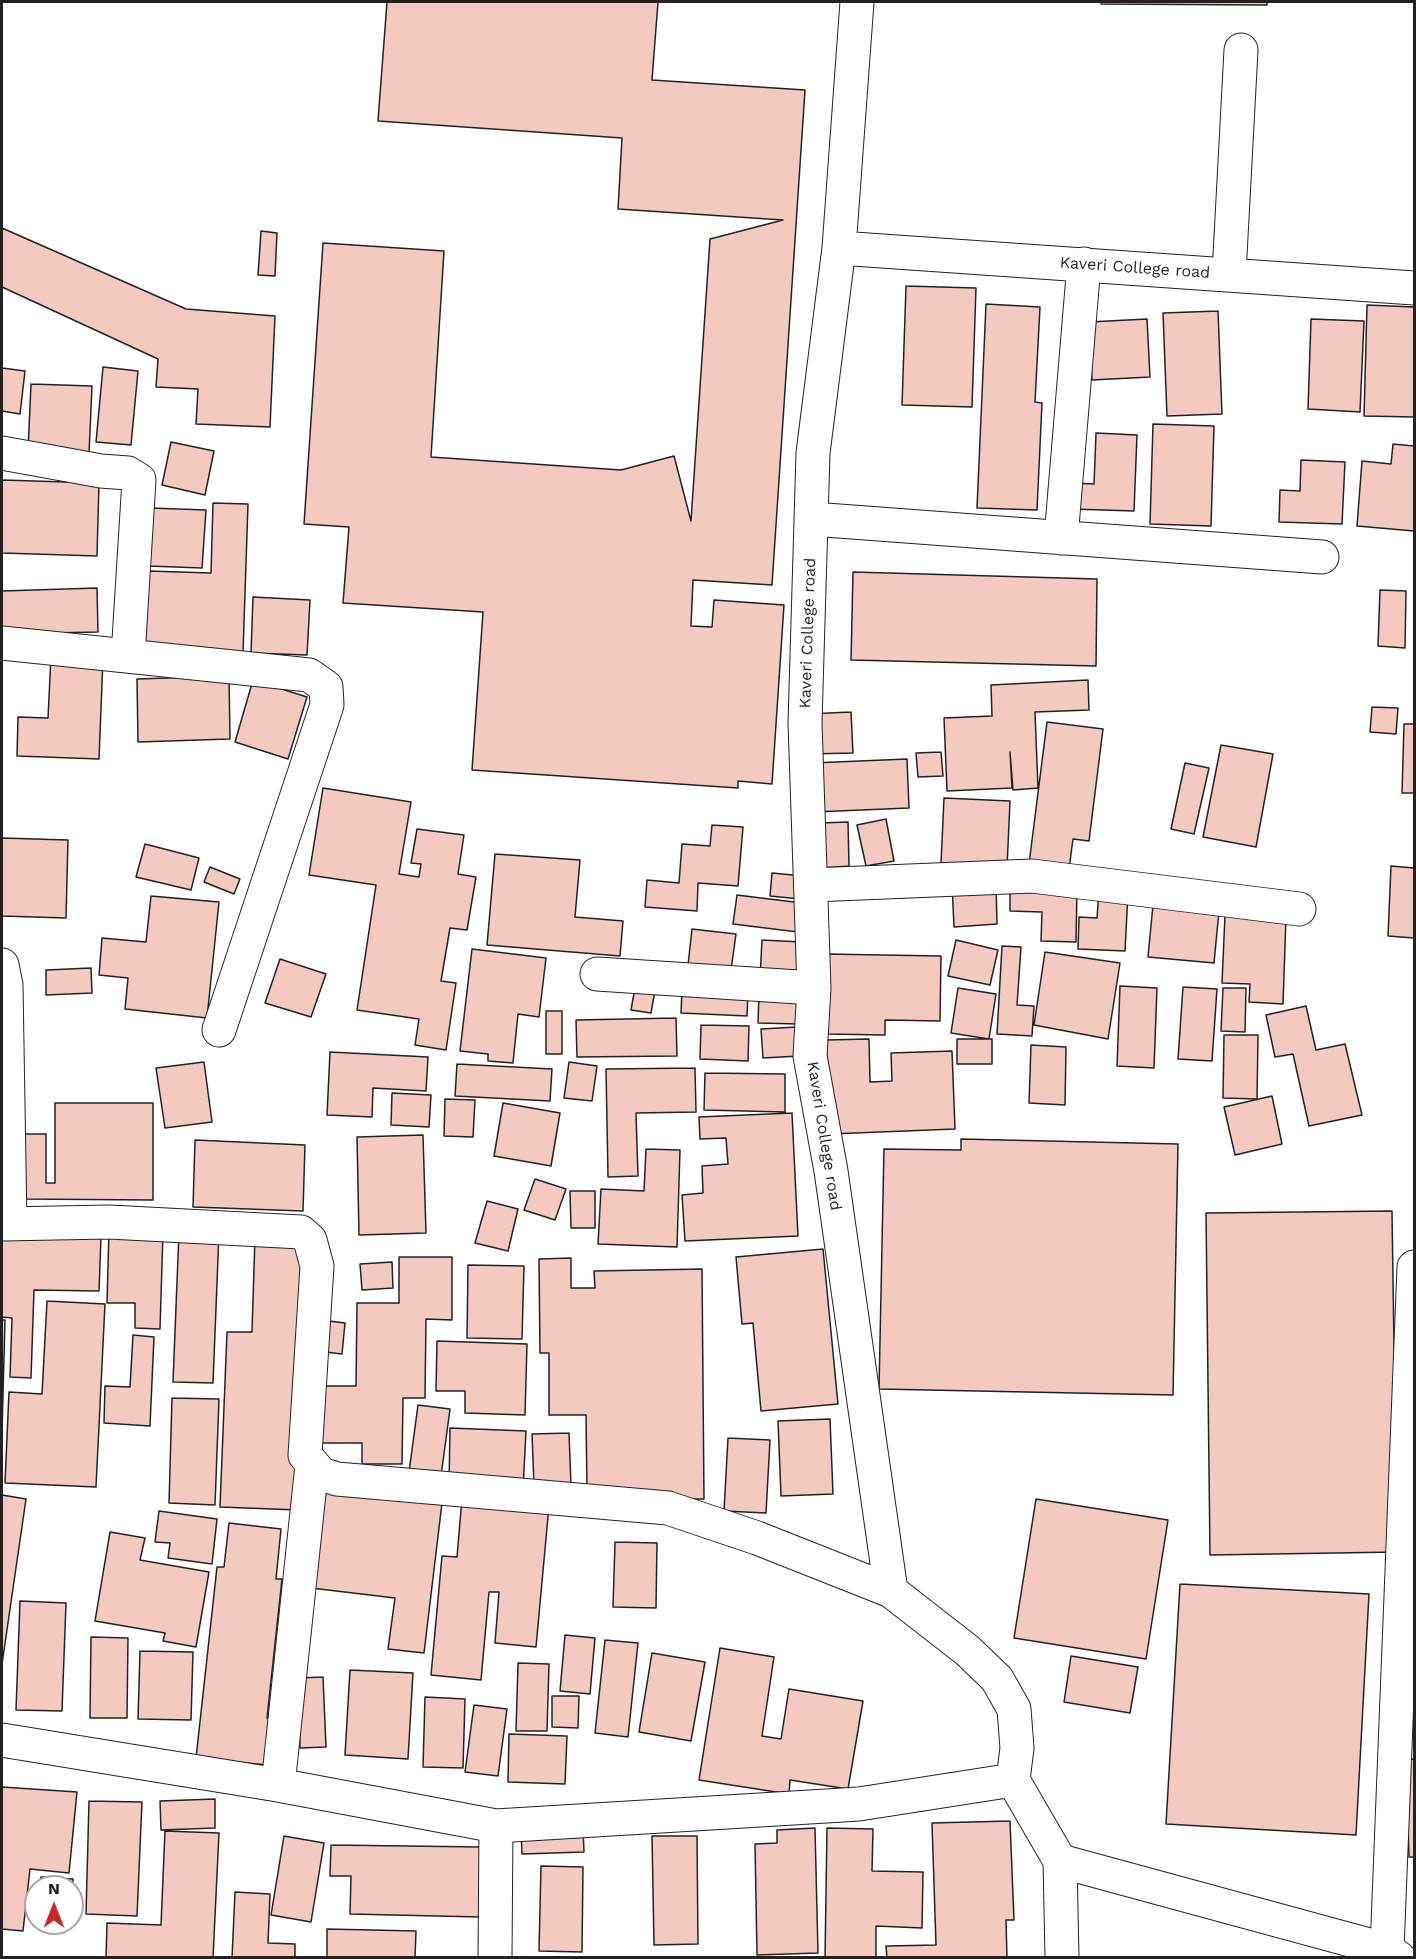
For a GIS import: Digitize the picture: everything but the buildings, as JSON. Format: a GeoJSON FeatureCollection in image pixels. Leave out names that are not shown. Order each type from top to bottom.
{"type":"FeatureCollection","features":[{"type":"Feature","properties":{"kind":"street"},"geometry":{"type":"LineString","coordinates":[[839,248],[857,2]]}},
{"type":"Feature","properties":{"kind":"street"},"geometry":{"type":"LineString","coordinates":[[1229,274],[1241,50]]}},
{"type":"Feature","properties":{"kind":"street","name":"Kaveri College road"},"geometry":{"type":"LineString","coordinates":[[891,1591],[831,1171],[810,1056],[814,988],[805,723],[813,453],[839,248],[1414,288]]}},
{"type":"Feature","properties":{"kind":"street"},"geometry":{"type":"LineString","coordinates":[[1061,538],[1084,264]]}},
{"type":"Feature","properties":{"kind":"street"},"geometry":{"type":"LineString","coordinates":[[2,453],[100,471],[129,473],[139,480],[129,656]]}},
{"type":"Feature","properties":{"kind":"street"},"geometry":{"type":"LineString","coordinates":[[812,519],[1323,557]]}},
{"type":"Feature","properties":{"kind":"street"},"geometry":{"type":"LineString","coordinates":[[2,643],[309,675],[326,687],[327,705],[219,1030]]}},
{"type":"Feature","properties":{"kind":"street"},"geometry":{"type":"LineString","coordinates":[[812,885],[1032,876],[1299,909]]}},
{"type":"Feature","properties":{"kind":"street"},"geometry":{"type":"LineString","coordinates":[[2,964],[6,984],[6,1224],[109,1222],[301,1232],[310,1240],[317,1266],[304,1439],[305,1455],[321,1474],[337,1479],[668,1508],[758,1538],[891,1591],[968,1651],[997,1679],[1014,1709],[1017,1748],[1013,1780],[1060,1861],[1062,1958]]}},
{"type":"Feature","properties":{"kind":"street"},"geometry":{"type":"LineString","coordinates":[[597,974],[814,988]]}},
{"type":"Feature","properties":{"kind":"street"},"geometry":{"type":"LineString","coordinates":[[1060,1861],[1393,1954],[1414,1267]]}},
{"type":"Feature","properties":{"kind":"street"},"geometry":{"type":"LineString","coordinates":[[278,1785],[312,1466]]}},
{"type":"Feature","properties":{"kind":"street"},"geometry":{"type":"LineString","coordinates":[[2,1740],[278,1785],[496,1826],[860,1804],[1013,1780]]}},
{"type":"Feature","properties":{"kind":"street"},"geometry":{"type":"LineString","coordinates":[[495,1958],[496,1826]]}}]}
